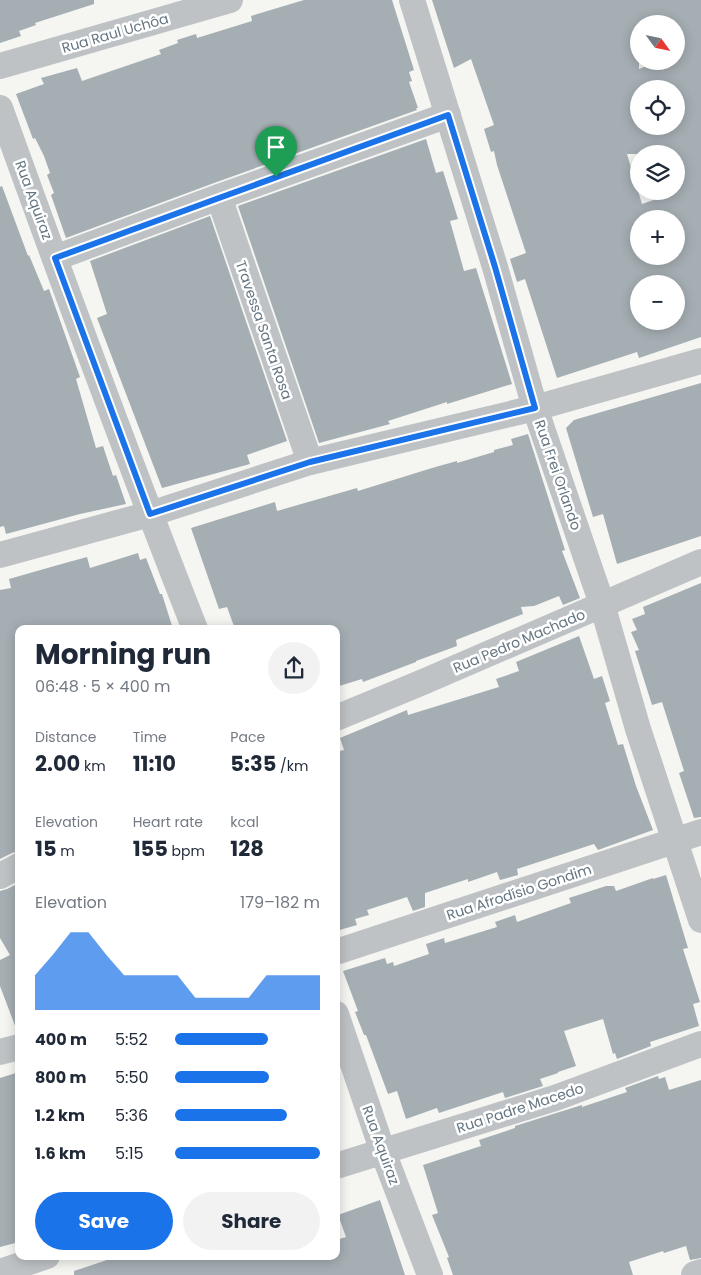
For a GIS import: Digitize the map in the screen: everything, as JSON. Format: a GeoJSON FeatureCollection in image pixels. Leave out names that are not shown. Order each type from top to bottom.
{"type":"FeatureCollection","features":[{"type":"Feature","properties":{"kind":"street","name":"Rua Raul Uchôa"},"geometry":{"type":"LineString","coordinates":[[0,66],[230,0]]}},
{"type":"Feature","properties":{"kind":"street","name":"Rua Frei Orlando"},"geometry":{"type":"LineString","coordinates":[[412,0],[495,267],[535,408],[602,604],[638,729],[701,920]]}},
{"type":"Feature","properties":{"kind":"street","name":"Rua Aquiraz"},"geometry":{"type":"LineString","coordinates":[[0,108],[150,514],[193,625]]}},
{"type":"Feature","properties":{"kind":"street"},"geometry":{"type":"LineString","coordinates":[[55,258],[448,115]]}},
{"type":"Feature","properties":{"kind":"street","name":"Travessa Santa Rosa"},"geometry":{"type":"LineString","coordinates":[[219,198],[310,462]]}},
{"type":"Feature","properties":{"kind":"street"},"geometry":{"type":"LineString","coordinates":[[0,555],[150,514],[310,462],[535,408],[701,361]]}},
{"type":"Feature","properties":{"kind":"street","name":"Rua Pedro Machado"},"geometry":{"type":"LineString","coordinates":[[340,716],[701,562]]}},
{"type":"Feature","properties":{"kind":"street","name":"Rua Afrodísio Gondim"},"geometry":{"type":"LineString","coordinates":[[340,951],[701,832]]}},
{"type":"Feature","properties":{"kind":"street"},"geometry":{"type":"LineString","coordinates":[[0,876],[15,868]]}},
{"type":"Feature","properties":{"kind":"street","name":"Rua Aquiraz"},"geometry":{"type":"LineString","coordinates":[[340,1026],[383,1152],[430,1275]]}},
{"type":"Feature","properties":{"kind":"street","name":"Rua Padre Macedo"},"geometry":{"type":"LineString","coordinates":[[340,1165],[555,1098],[701,1044]]}},
{"type":"Feature","properties":{"kind":"street"},"geometry":{"type":"LineString","coordinates":[[0,1272],[35,1260]]}},
{"type":"Feature","properties":{"kind":"street"},"geometry":{"type":"LineString","coordinates":[[695,1275],[701,1273]]}},
{"type":"Feature","properties":{"kind":"building"},"geometry":{"type":"Polygon","coordinates":[[[0,0],[94,0],[94,4],[35,23],[36,25],[19,31],[21,36],[0,43],[0,0]]]}},
{"type":"Feature","properties":{"kind":"building"},"geometry":{"type":"Polygon","coordinates":[[[304,0],[392,0],[414,70],[409,72],[412,81],[409,82],[418,108],[416,108],[417,110],[66,238],[51,195],[54,193],[47,175],[50,173],[35,138],[33,139],[16,94],[44,84],[41,78],[77,68],[82,81],[161,54],[159,50],[178,43],[177,40],[196,34],[197,38],[252,21],[251,16],[304,0]]]}},
{"type":"Feature","properties":{"kind":"building"},"geometry":{"type":"Polygon","coordinates":[[[432,0],[701,0],[701,337],[639,358],[637,352],[557,378],[525,279],[517,282],[510,259],[526,253],[494,151],[491,152],[484,129],[494,125],[471,59],[454,68],[432,0]]]}},
{"type":"Feature","properties":{"kind":"building"},"geometry":{"type":"Polygon","coordinates":[[[426,139],[436,173],[443,171],[458,219],[450,221],[464,271],[476,268],[512,384],[388,421],[390,424],[319,443],[238,206],[426,139]]]}},
{"type":"Feature","properties":{"kind":"building"},"geometry":{"type":"Polygon","coordinates":[[[2,186],[28,256],[44,291],[49,289],[80,377],[76,379],[96,448],[103,446],[113,476],[116,475],[126,504],[6,534],[4,526],[0,527],[0,187],[2,186]]]}},
{"type":"Feature","properties":{"kind":"building"},"geometry":{"type":"Polygon","coordinates":[[[210,216],[287,441],[247,455],[250,464],[162,488],[97,318],[107,314],[90,261],[210,216]]]}},
{"type":"Feature","properties":{"kind":"building"},"geometry":{"type":"Polygon","coordinates":[[[701,383],[701,536],[617,564],[603,514],[593,517],[566,428],[574,420],[701,383]]]}},
{"type":"Feature","properties":{"kind":"building"},"geometry":{"type":"Polygon","coordinates":[[[528,434],[565,550],[562,551],[580,598],[563,605],[559,596],[534,606],[521,607],[523,614],[456,640],[457,646],[363,682],[362,679],[340,686],[340,625],[234,625],[227,607],[219,609],[191,528],[275,502],[277,511],[357,488],[358,491],[432,468],[494,452],[494,450],[513,445],[511,439],[528,434]]]}},
{"type":"Feature","properties":{"kind":"building"},"geometry":{"type":"Polygon","coordinates":[[[138,553],[140,560],[146,558],[160,594],[162,594],[172,625],[15,625],[15,852],[0,859],[0,590],[11,588],[9,579],[87,557],[90,568],[138,553]]]}},
{"type":"Feature","properties":{"kind":"building"},"geometry":{"type":"Polygon","coordinates":[[[701,583],[701,817],[694,818],[679,773],[684,771],[662,702],[652,705],[635,651],[639,650],[631,632],[637,630],[632,619],[645,614],[643,607],[701,583]]]}},
{"type":"Feature","properties":{"kind":"building"},"geometry":{"type":"Polygon","coordinates":[[[579,636],[594,679],[602,676],[610,701],[605,703],[618,745],[623,744],[636,786],[653,830],[598,850],[594,844],[517,869],[518,875],[500,880],[497,872],[425,893],[425,907],[413,911],[407,897],[367,910],[369,915],[355,919],[357,925],[340,930],[340,751],[344,750],[340,738],[407,710],[408,715],[499,687],[496,679],[519,671],[516,662],[579,636]]]}},
{"type":"Feature","properties":{"kind":"building"},"geometry":{"type":"Polygon","coordinates":[[[666,875],[688,948],[683,949],[700,1002],[693,1004],[699,1026],[650,1042],[651,1046],[617,1059],[615,1053],[613,1054],[603,1019],[564,1031],[576,1066],[540,1079],[543,1086],[505,1098],[503,1092],[439,1113],[437,1108],[406,1119],[397,1091],[388,1094],[366,1035],[364,1035],[355,1012],[358,1011],[343,971],[385,958],[387,964],[393,962],[394,966],[429,954],[426,944],[444,938],[445,943],[497,927],[495,922],[515,915],[517,922],[571,903],[569,898],[606,886],[614,886],[616,891],[666,875]]]}},
{"type":"Feature","properties":{"kind":"building"},"geometry":{"type":"Polygon","coordinates":[[[15,885],[15,1026],[0,986],[0,960],[10,955],[0,938],[0,891],[15,885]]]}},
{"type":"Feature","properties":{"kind":"building"},"geometry":{"type":"Polygon","coordinates":[[[15,1073],[15,1243],[0,1247],[0,1078],[15,1073]]]}},
{"type":"Feature","properties":{"kind":"building"},"geometry":{"type":"Polygon","coordinates":[[[658,1076],[659,1079],[665,1077],[669,1090],[701,1080],[701,1258],[690,1260],[686,1246],[629,1262],[633,1275],[453,1275],[447,1258],[449,1257],[432,1215],[438,1213],[423,1165],[481,1146],[479,1140],[515,1128],[515,1126],[627,1092],[625,1088],[658,1076]]]}},
{"type":"Feature","properties":{"kind":"building"},"geometry":{"type":"Polygon","coordinates":[[[380,1200],[405,1275],[74,1275],[74,1271],[107,1260],[340,1260],[340,1239],[346,1237],[340,1220],[340,1214],[380,1200]]]}},
{"type":"Feature","properties":{"kind":"route"},"geometry":{"type":"LineString","coordinates":[[448,115],[495,267],[535,408],[310,462],[150,514],[55,258],[276,177],[448,115]]}}]}
